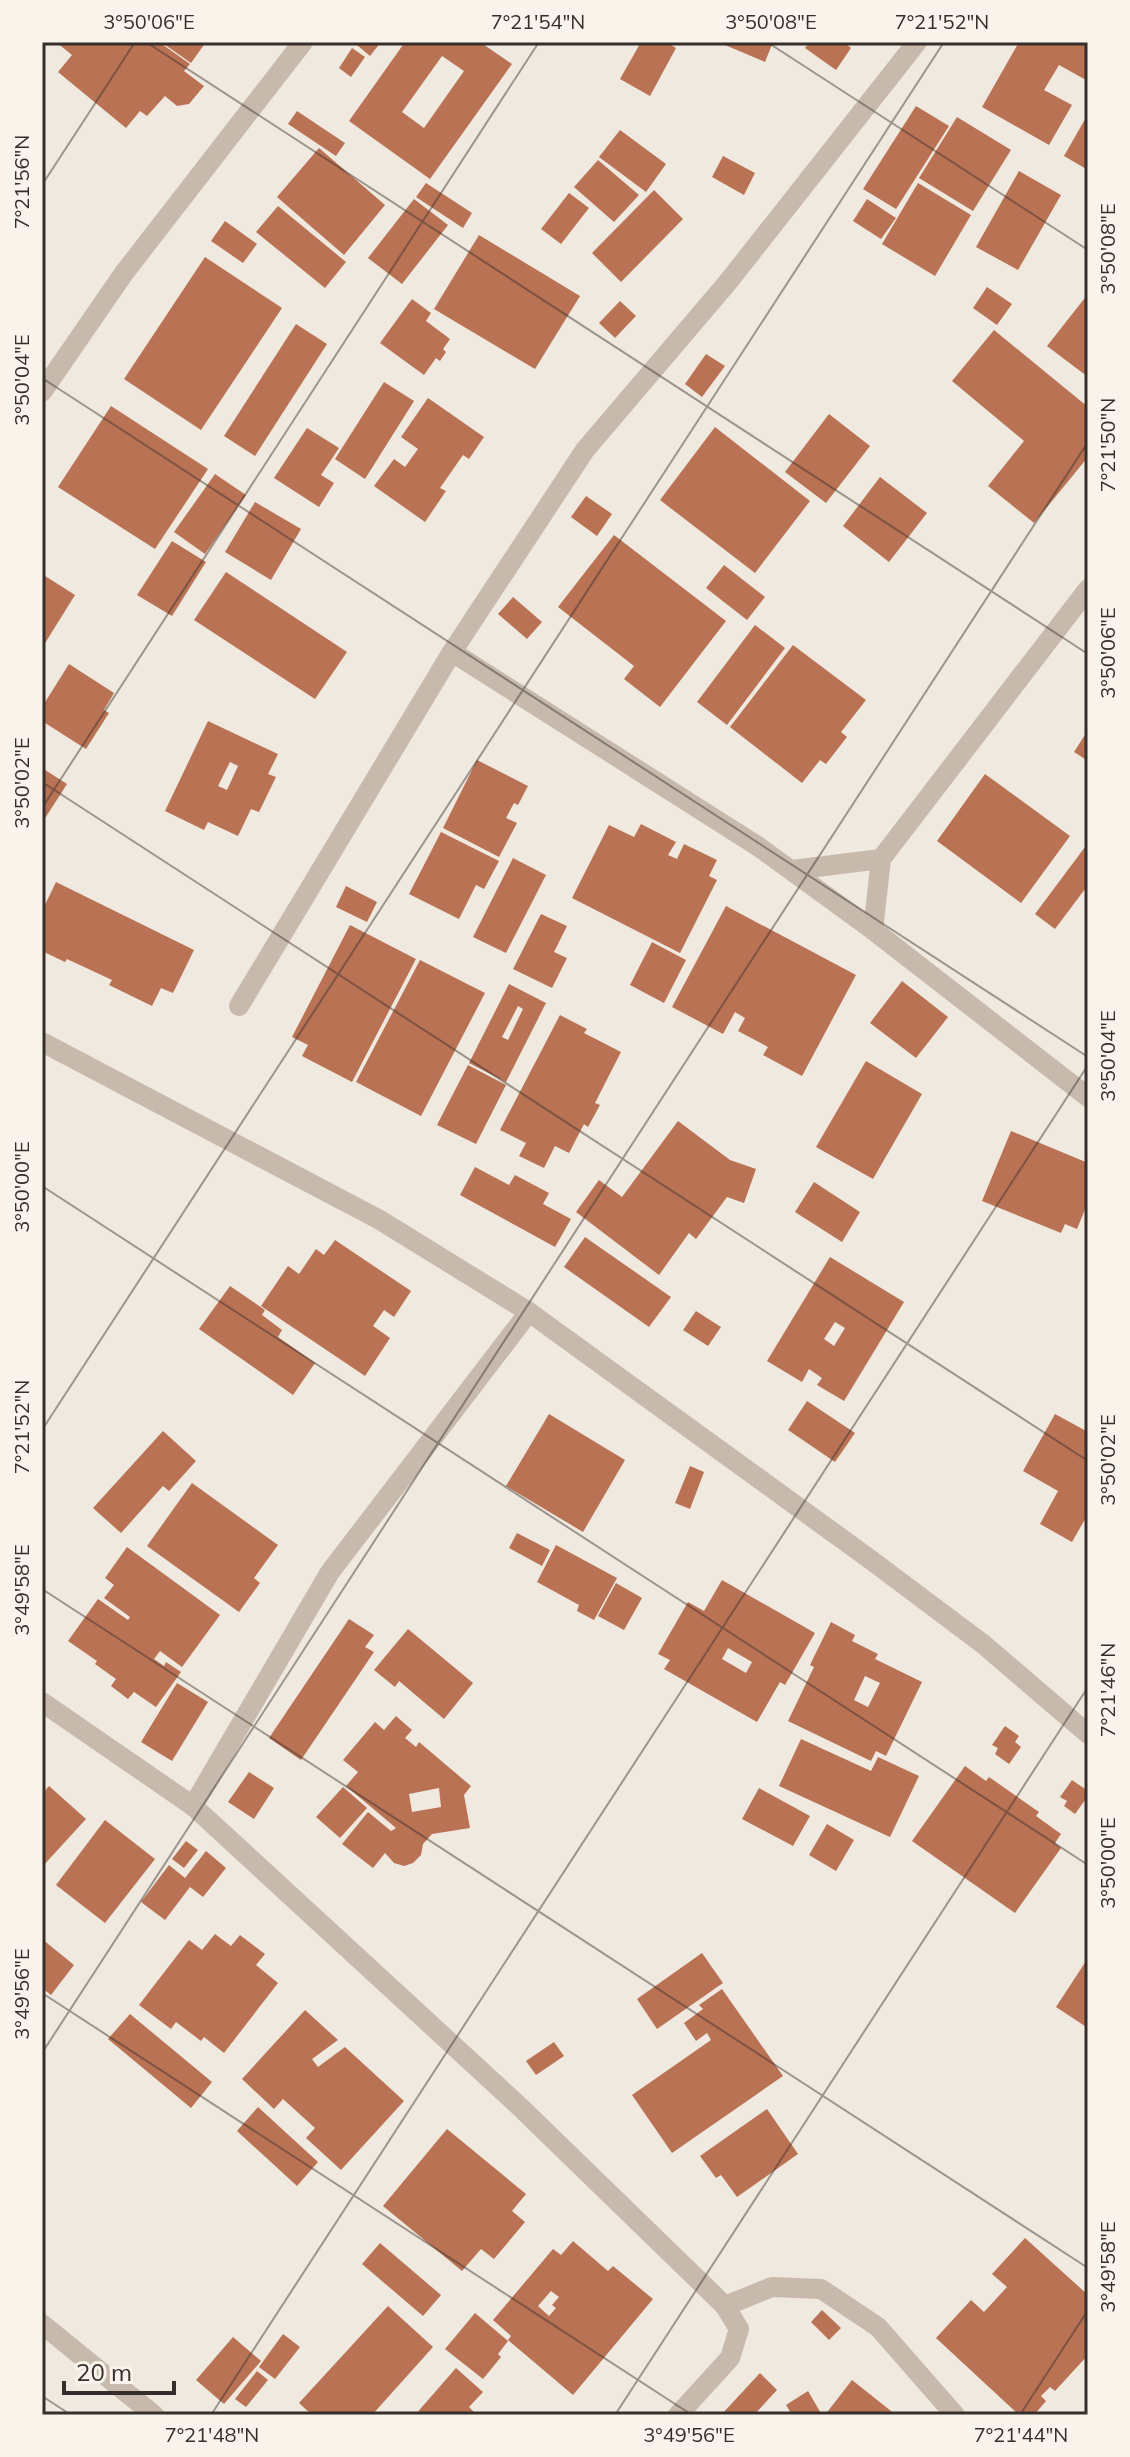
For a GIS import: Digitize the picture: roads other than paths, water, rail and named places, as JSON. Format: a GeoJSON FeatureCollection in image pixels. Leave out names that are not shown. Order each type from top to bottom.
{"type":"FeatureCollection","features":[{"type":"Feature","properties":{"kind":"street"},"geometry":{"type":"LineString","coordinates":[[42,392],[124,273],[303,42]]}},
{"type":"Feature","properties":{"kind":"street"},"geometry":{"type":"LineString","coordinates":[[239,1006],[452,652],[585,450],[728,282],[917,42]]}},
{"type":"Feature","properties":{"kind":"street"},"geometry":{"type":"LineString","coordinates":[[873,930],[881,859],[1088,589]]}},
{"type":"Feature","properties":{"kind":"street"},"geometry":{"type":"LineString","coordinates":[[452,652],[792,870],[1088,1097]]}},
{"type":"Feature","properties":{"kind":"street"},"geometry":{"type":"LineString","coordinates":[[792,870],[881,859]]}},
{"type":"Feature","properties":{"kind":"street"},"geometry":{"type":"LineString","coordinates":[[42,1042],[380,1220],[529,1312],[971,1635],[1088,1734]]}},
{"type":"Feature","properties":{"kind":"street"},"geometry":{"type":"LineString","coordinates":[[193,1806],[330,1572],[529,1312]]}},
{"type":"Feature","properties":{"kind":"street"},"geometry":{"type":"LineString","coordinates":[[42,1702],[193,1806],[518,2105],[725,2306],[739,2329],[730,2358],[678,2415]]}},
{"type":"Feature","properties":{"kind":"street"},"geometry":{"type":"LineString","coordinates":[[725,2306],[772,2287],[821,2289],[878,2327],[955,2415]]}},
{"type":"Feature","properties":{"kind":"street"},"geometry":{"type":"LineString","coordinates":[[42,2324],[154,2415]]}}]}
